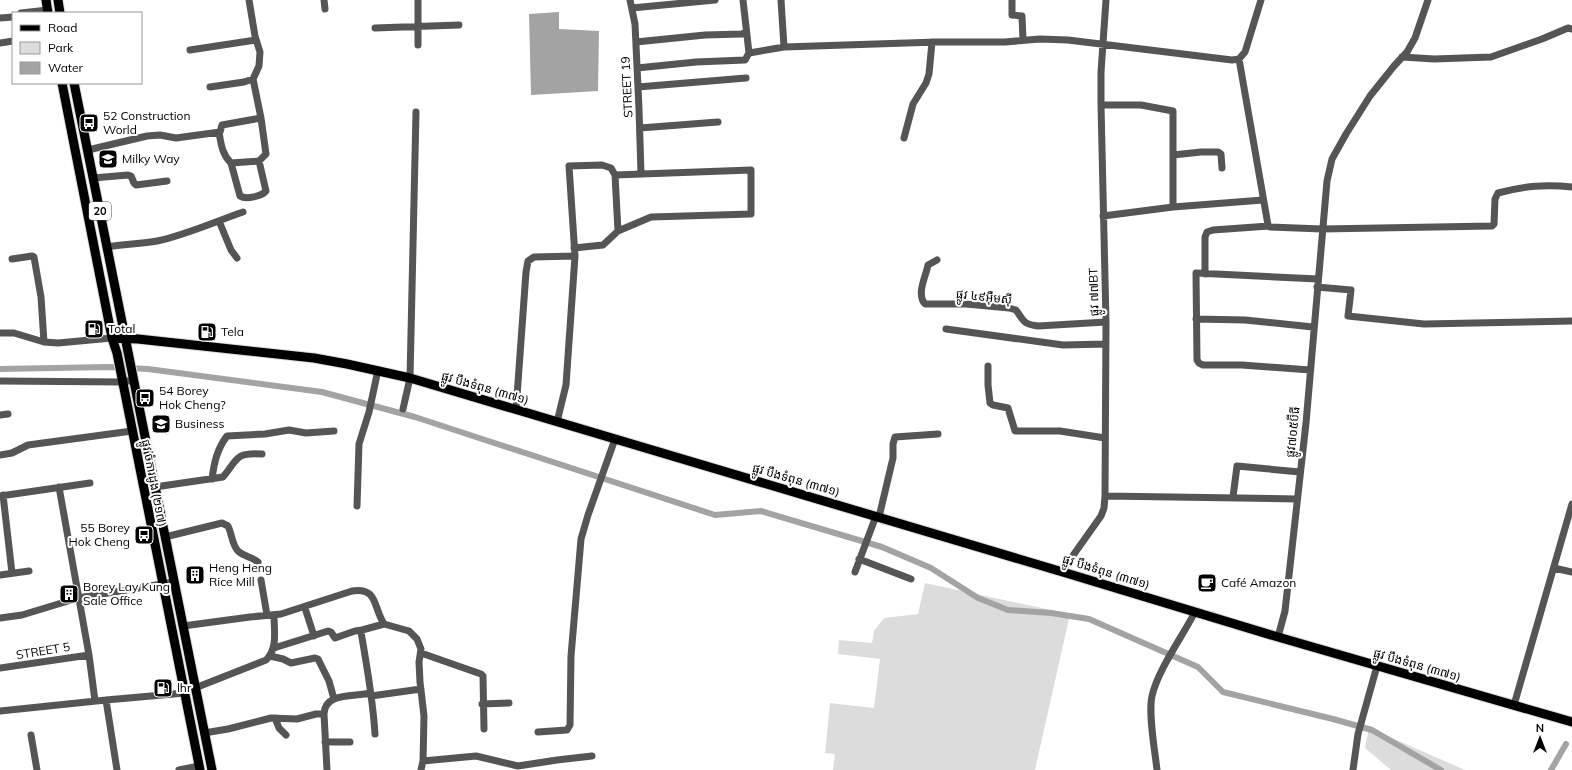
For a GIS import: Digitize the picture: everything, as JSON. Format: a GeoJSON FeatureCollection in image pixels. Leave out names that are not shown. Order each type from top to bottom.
{"type":"FeatureCollection","features":[{"type":"Feature","properties":{"kind":"main road"},"geometry":{"type":"LineString","coordinates":[[46,0],[48,12]]}},
{"type":"Feature","properties":{"kind":"main road"},"geometry":{"type":"LineString","coordinates":[[58,0],[60,12]]}},
{"type":"Feature","properties":{"kind":"main road","name":"ផ្លូវ ចំការដូង (២១៧)"},"geometry":{"type":"LineString","coordinates":[[62,84],[199,768]]}},
{"type":"Feature","properties":{"kind":"main road","name":"ផ្លូវ ចំការដូង (២១៧)"},"geometry":{"type":"LineString","coordinates":[[74,84],[212,770]]}},
{"type":"Feature","properties":{"kind":"main road","name":"ផ្លូវ បឹងទំពុន (៣៧១)"},"geometry":{"type":"LineString","coordinates":[[112,338],[126,338],[296,356],[347,364],[410,378],[1062,571],[1278,637],[1572,722]]}},
{"type":"Feature","properties":{"kind":"street"},"geometry":{"type":"LineString","coordinates":[[231,163],[259,161],[266,154],[261,118],[253,79],[258,70],[260,52],[256,40],[249,0]]}},
{"type":"Feature","properties":{"kind":"street"},"geometry":{"type":"LineString","coordinates":[[324,0],[325,9]]}},
{"type":"Feature","properties":{"kind":"street"},"geometry":{"type":"LineString","coordinates":[[418,0],[418,45]]}},
{"type":"Feature","properties":{"kind":"street","name":"STREET 19"},"geometry":{"type":"LineString","coordinates":[[630,0],[635,24],[641,174]]}},
{"type":"Feature","properties":{"kind":"street"},"geometry":{"type":"LineString","coordinates":[[632,8],[715,0]]}},
{"type":"Feature","properties":{"kind":"street"},"geometry":{"type":"LineString","coordinates":[[637,68],[696,62],[745,60],[749,53],[743,0]]}},
{"type":"Feature","properties":{"kind":"street"},"geometry":{"type":"LineString","coordinates":[[782,0],[784,47]]}},
{"type":"Feature","properties":{"kind":"street"},"geometry":{"type":"LineString","coordinates":[[1012,0],[1012,15],[1022,16],[1023,40]]}},
{"type":"Feature","properties":{"kind":"street","name":"ផ្លូវ ៧៧BT"},"geometry":{"type":"LineString","coordinates":[[1062,571],[1101,516],[1106,496],[1106,322],[1101,106],[1106,0]]}},
{"type":"Feature","properties":{"kind":"street","name":"ផ្លូវ៧០៥ប៊ីធី"},"geometry":{"type":"LineString","coordinates":[[1278,637],[1285,611],[1310,370],[1322,228],[1327,181],[1332,159],[1370,96],[1407,52],[1415,38],[1428,0]]}},
{"type":"Feature","properties":{"kind":"street"},"geometry":{"type":"LineString","coordinates":[[1239,59],[1245,52],[1258,1]]}},
{"type":"Feature","properties":{"kind":"street"},"geometry":{"type":"LineString","coordinates":[[0,18],[12,17]]}},
{"type":"Feature","properties":{"kind":"street"},"geometry":{"type":"LineString","coordinates":[[375,28],[459,25]]}},
{"type":"Feature","properties":{"kind":"street"},"geometry":{"type":"LineString","coordinates":[[1402,57],[1434,59],[1492,57],[1568,28],[1572,29]]}},
{"type":"Feature","properties":{"kind":"street"},"geometry":{"type":"LineString","coordinates":[[636,42],[705,35],[742,34],[746,32]]}},
{"type":"Feature","properties":{"kind":"street"},"geometry":{"type":"LineString","coordinates":[[749,53],[784,47],[932,42],[1005,42],[1040,39],[1068,40],[1219,58],[1239,59]]}},
{"type":"Feature","properties":{"kind":"street"},"geometry":{"type":"LineString","coordinates":[[190,50],[256,40]]}},
{"type":"Feature","properties":{"kind":"street"},"geometry":{"type":"LineString","coordinates":[[0,43],[12,41]]}},
{"type":"Feature","properties":{"kind":"street"},"geometry":{"type":"LineString","coordinates":[[904,138],[913,104],[926,83],[929,74],[932,42]]}},
{"type":"Feature","properties":{"kind":"street"},"geometry":{"type":"LineString","coordinates":[[1239,59],[1263,200],[1269,226]]}},
{"type":"Feature","properties":{"kind":"street"},"geometry":{"type":"LineString","coordinates":[[638,87],[746,78]]}},
{"type":"Feature","properties":{"kind":"street"},"geometry":{"type":"LineString","coordinates":[[210,87],[244,82],[253,79]]}},
{"type":"Feature","properties":{"kind":"street"},"geometry":{"type":"LineString","coordinates":[[1101,106],[1142,105],[1173,111],[1173,207]]}},
{"type":"Feature","properties":{"kind":"street"},"geometry":{"type":"LineString","coordinates":[[403,409],[410,378],[416,112]]}},
{"type":"Feature","properties":{"kind":"street"},"geometry":{"type":"LineString","coordinates":[[259,161],[266,191],[264,194],[242,198],[240,196],[231,163],[226,158],[222,150],[219,132],[221,131],[222,125],[261,118]]}},
{"type":"Feature","properties":{"kind":"street"},"geometry":{"type":"LineString","coordinates":[[640,128],[718,122]]}},
{"type":"Feature","properties":{"kind":"street"},"geometry":{"type":"LineString","coordinates":[[88,150],[147,136],[160,135],[176,138],[219,132]]}},
{"type":"Feature","properties":{"kind":"street"},"geometry":{"type":"LineString","coordinates":[[1173,155],[1209,151],[1218,152],[1221,154],[1222,168]]}},
{"type":"Feature","properties":{"kind":"street"},"geometry":{"type":"LineString","coordinates":[[557,422],[566,385],[575,256],[569,166],[608,166],[611,168],[615,175],[618,231]]}},
{"type":"Feature","properties":{"kind":"street"},"geometry":{"type":"LineString","coordinates":[[574,248],[603,245],[618,231],[652,216],[751,214],[751,170],[615,175]]}},
{"type":"Feature","properties":{"kind":"street"},"geometry":{"type":"LineString","coordinates":[[93,178],[128,175],[131,176],[136,185],[167,181]]}},
{"type":"Feature","properties":{"kind":"street"},"geometry":{"type":"LineString","coordinates":[[1205,274],[1205,237],[1207,232],[1214,230],[1269,226],[1322,228],[1492,226],[1494,224],[1495,199],[1498,193],[1538,185],[1572,187]]}},
{"type":"Feature","properties":{"kind":"street"},"geometry":{"type":"LineString","coordinates":[[1103,216],[1173,207],[1263,200]]}},
{"type":"Feature","properties":{"kind":"street"},"geometry":{"type":"LineString","coordinates":[[107,247],[155,241],[195,230],[243,212]]}},
{"type":"Feature","properties":{"kind":"street"},"geometry":{"type":"LineString","coordinates":[[219,221],[231,250],[237,258]]}},
{"type":"Feature","properties":{"kind":"street"},"geometry":{"type":"LineString","coordinates":[[516,410],[528,261],[534,257],[575,256]]}},
{"type":"Feature","properties":{"kind":"street"},"geometry":{"type":"LineString","coordinates":[[12,259],[34,257],[41,297],[44,342]]}},
{"type":"Feature","properties":{"kind":"street","name":"ផ្លូវ ៤៩អ៊ឹមស៊ី"},"geometry":{"type":"LineString","coordinates":[[937,260],[928,265],[926,278],[922,286],[922,301],[925,304],[966,304],[1009,308],[1016,310],[1023,322],[1029,325],[1038,326],[1106,322]]}},
{"type":"Feature","properties":{"kind":"street"},"geometry":{"type":"LineString","coordinates":[[1310,370],[1242,365],[1201,364],[1197,360],[1196,273],[1317,283],[1351,290],[1348,316],[1424,324],[1572,321]]}},
{"type":"Feature","properties":{"kind":"street"},"geometry":{"type":"LineString","coordinates":[[1196,319],[1245,320],[1313,327]]}},
{"type":"Feature","properties":{"kind":"street"},"geometry":{"type":"LineString","coordinates":[[946,329],[1063,345],[1106,344]]}},
{"type":"Feature","properties":{"kind":"street","name":"ផ្លូវ បឹងទំពុន (៣៧១)"},"geometry":{"type":"LineString","coordinates":[[0,334],[14,333],[44,342],[58,343],[112,338]]}},
{"type":"Feature","properties":{"kind":"street"},"geometry":{"type":"LineString","coordinates":[[988,366],[990,403],[1008,408],[1015,431],[1060,431],[1105,438]]}},
{"type":"Feature","properties":{"kind":"street"},"geometry":{"type":"LineString","coordinates":[[357,506],[359,444],[369,412],[378,370]]}},
{"type":"Feature","properties":{"kind":"street"},"geometry":{"type":"LineString","coordinates":[[0,382],[122,381],[134,379]]}},
{"type":"Feature","properties":{"kind":"street"},"geometry":{"type":"LineString","coordinates":[[0,416],[8,414]]}},
{"type":"Feature","properties":{"kind":"street"},"geometry":{"type":"LineString","coordinates":[[212,479],[215,460],[221,445],[227,436],[265,434],[289,430],[306,433],[334,431]]}},
{"type":"Feature","properties":{"kind":"street"},"geometry":{"type":"LineString","coordinates":[[0,455],[12,453],[28,445],[132,431]]}},
{"type":"Feature","properties":{"kind":"street"},"geometry":{"type":"LineString","coordinates":[[855,572],[868,537],[878,517],[893,458],[893,444],[895,437],[938,434]]}},
{"type":"Feature","properties":{"kind":"street"},"geometry":{"type":"LineString","coordinates":[[538,732],[567,730],[570,725],[571,656],[582,539],[588,515],[615,439]]}},
{"type":"Feature","properties":{"kind":"street"},"geometry":{"type":"LineString","coordinates":[[155,487],[223,477],[234,462],[242,455],[249,453],[262,454]]}},
{"type":"Feature","properties":{"kind":"street"},"geometry":{"type":"LineString","coordinates":[[1233,497],[1237,466],[1300,472]]}},
{"type":"Feature","properties":{"kind":"street"},"geometry":{"type":"LineString","coordinates":[[12,573],[2,496],[90,483]]}},
{"type":"Feature","properties":{"kind":"street"},"geometry":{"type":"LineString","coordinates":[[59,487],[89,655],[95,701]]}},
{"type":"Feature","properties":{"kind":"street"},"geometry":{"type":"LineString","coordinates":[[1106,496],[1297,499]]}},
{"type":"Feature","properties":{"kind":"street"},"geometry":{"type":"LineString","coordinates":[[1514,705],[1572,504]]}},
{"type":"Feature","properties":{"kind":"street"},"geometry":{"type":"LineString","coordinates":[[165,537],[222,523],[228,526],[234,545],[238,552],[253,558],[258,562]]}},
{"type":"Feature","properties":{"kind":"street"},"geometry":{"type":"LineString","coordinates":[[860,558],[911,580]]}},
{"type":"Feature","properties":{"kind":"street"},"geometry":{"type":"LineString","coordinates":[[1554,568],[1572,572]]}},
{"type":"Feature","properties":{"kind":"street"},"geometry":{"type":"LineString","coordinates":[[0,575],[29,571]]}},
{"type":"Feature","properties":{"kind":"street"},"geometry":{"type":"LineString","coordinates":[[195,688],[257,665],[270,656],[274,648],[270,615],[261,580]]}},
{"type":"Feature","properties":{"kind":"street"},"geometry":{"type":"LineString","coordinates":[[0,618],[22,615],[78,598],[174,582]]}},
{"type":"Feature","properties":{"kind":"street"},"geometry":{"type":"LineString","coordinates":[[183,626],[281,614],[305,608],[352,591],[364,591],[370,593],[384,624]]}},
{"type":"Feature","properties":{"kind":"street"},"geometry":{"type":"LineString","coordinates":[[305,608],[314,636]]}},
{"type":"Feature","properties":{"kind":"street"},"geometry":{"type":"LineString","coordinates":[[1157,770],[1151,703],[1156,682],[1195,612]]}},
{"type":"Feature","properties":{"kind":"street"},"geometry":{"type":"LineString","coordinates":[[274,648],[329,631],[334,637],[337,638],[355,631],[384,624],[413,633],[419,644],[419,662],[424,716],[423,762],[421,770]]}},
{"type":"Feature","properties":{"kind":"street"},"geometry":{"type":"LineString","coordinates":[[362,630],[370,695],[373,703],[375,734]]}},
{"type":"Feature","properties":{"kind":"street"},"geometry":{"type":"LineString","coordinates":[[420,653],[483,676],[482,704],[484,729]]}},
{"type":"Feature","properties":{"kind":"street","name":"STREET 5"},"geometry":{"type":"LineString","coordinates":[[0,668],[89,655]]}},
{"type":"Feature","properties":{"kind":"street"},"geometry":{"type":"LineString","coordinates":[[270,656],[283,659],[291,663],[315,658],[318,659],[329,681],[334,699]]}},
{"type":"Feature","properties":{"kind":"street"},"geometry":{"type":"LineString","coordinates":[[1353,770],[1358,734],[1376,666]]}},
{"type":"Feature","properties":{"kind":"street"},"geometry":{"type":"LineString","coordinates":[[327,770],[324,714],[325,706],[328,702],[334,699],[421,689]]}},
{"type":"Feature","properties":{"kind":"street"},"geometry":{"type":"LineString","coordinates":[[0,711],[185,693]]}},
{"type":"Feature","properties":{"kind":"street"},"geometry":{"type":"LineString","coordinates":[[106,700],[116,770]]}},
{"type":"Feature","properties":{"kind":"street"},"geometry":{"type":"LineString","coordinates":[[482,704],[509,703]]}},
{"type":"Feature","properties":{"kind":"street"},"geometry":{"type":"LineString","coordinates":[[204,733],[275,718],[297,719],[316,714],[324,714]]}},
{"type":"Feature","properties":{"kind":"street"},"geometry":{"type":"LineString","coordinates":[[275,718],[279,728],[286,734]]}},
{"type":"Feature","properties":{"kind":"street"},"geometry":{"type":"LineString","coordinates":[[31,735],[37,770]]}},
{"type":"Feature","properties":{"kind":"street"},"geometry":{"type":"LineString","coordinates":[[325,742],[350,742]]}},
{"type":"Feature","properties":{"kind":"street"},"geometry":{"type":"LineString","coordinates":[[423,762],[476,756],[518,766],[592,756]]}},
{"type":"Feature","properties":{"kind":"street"},"geometry":{"type":"LineString","coordinates":[[179,770],[199,768]]}},
{"type":"Feature","properties":{"kind":"green space"},"geometry":{"type":"Polygon","coordinates":[[[925,583],[1070,614],[1035,770],[833,770],[835,754],[825,753],[830,703],[874,708],[880,659],[838,654],[839,640],[872,643],[874,631],[884,618],[918,614],[925,583]]]}},
{"type":"Feature","properties":{"kind":"green space"},"geometry":{"type":"Polygon","coordinates":[[[1369,728],[1465,770],[1391,770],[1365,748],[1369,728]]]}},
{"type":"Feature","properties":{"kind":"water"},"geometry":{"type":"Polygon","coordinates":[[[559,12],[559,29],[599,31],[598,91],[531,95],[529,14],[559,12]]]}},
{"type":"Feature","properties":{"kind":"waterway"},"geometry":{"type":"LineString","coordinates":[[0,369],[109,367],[148,369],[322,392],[415,417],[715,515],[761,511],[882,547],[931,568],[978,598],[1008,610],[1051,613],[1089,619],[1198,667],[1223,692],[1372,730],[1441,770]]}},
{"type":"Feature","properties":{"kind":"waterway"},"geometry":{"type":"LineString","coordinates":[[1551,770],[1566,744]]}},
{"type":"Feature","properties":{"kind":"place","name":"52 Construction World"},"geometry":{"type":"Point","coordinates":[89,123]}},
{"type":"Feature","properties":{"kind":"place","name":"Milky Way"},"geometry":{"type":"Point","coordinates":[108,159]}},
{"type":"Feature","properties":{"kind":"place","name":"Total"},"geometry":{"type":"Point","coordinates":[94,329]}},
{"type":"Feature","properties":{"kind":"place","name":"Tela"},"geometry":{"type":"Point","coordinates":[207,332]}},
{"type":"Feature","properties":{"kind":"place","name":"54 Borey Hok Cheng?"},"geometry":{"type":"Point","coordinates":[145,398]}},
{"type":"Feature","properties":{"kind":"place","name":"Business"},"geometry":{"type":"Point","coordinates":[161,424]}},
{"type":"Feature","properties":{"kind":"place","name":"55 Borey Hok Cheng"},"geometry":{"type":"Point","coordinates":[144,535]}},
{"type":"Feature","properties":{"kind":"place","name":"Heng Heng Rice Mill"},"geometry":{"type":"Point","coordinates":[195,575]}},
{"type":"Feature","properties":{"kind":"place","name":"Café Amazon"},"geometry":{"type":"Point","coordinates":[1207,583]}},
{"type":"Feature","properties":{"kind":"place","name":"Borey Lay Kung Sale Office"},"geometry":{"type":"Point","coordinates":[69,594]}},
{"type":"Feature","properties":{"kind":"place","name":"lhr"},"geometry":{"type":"Point","coordinates":[163,688]}}]}
